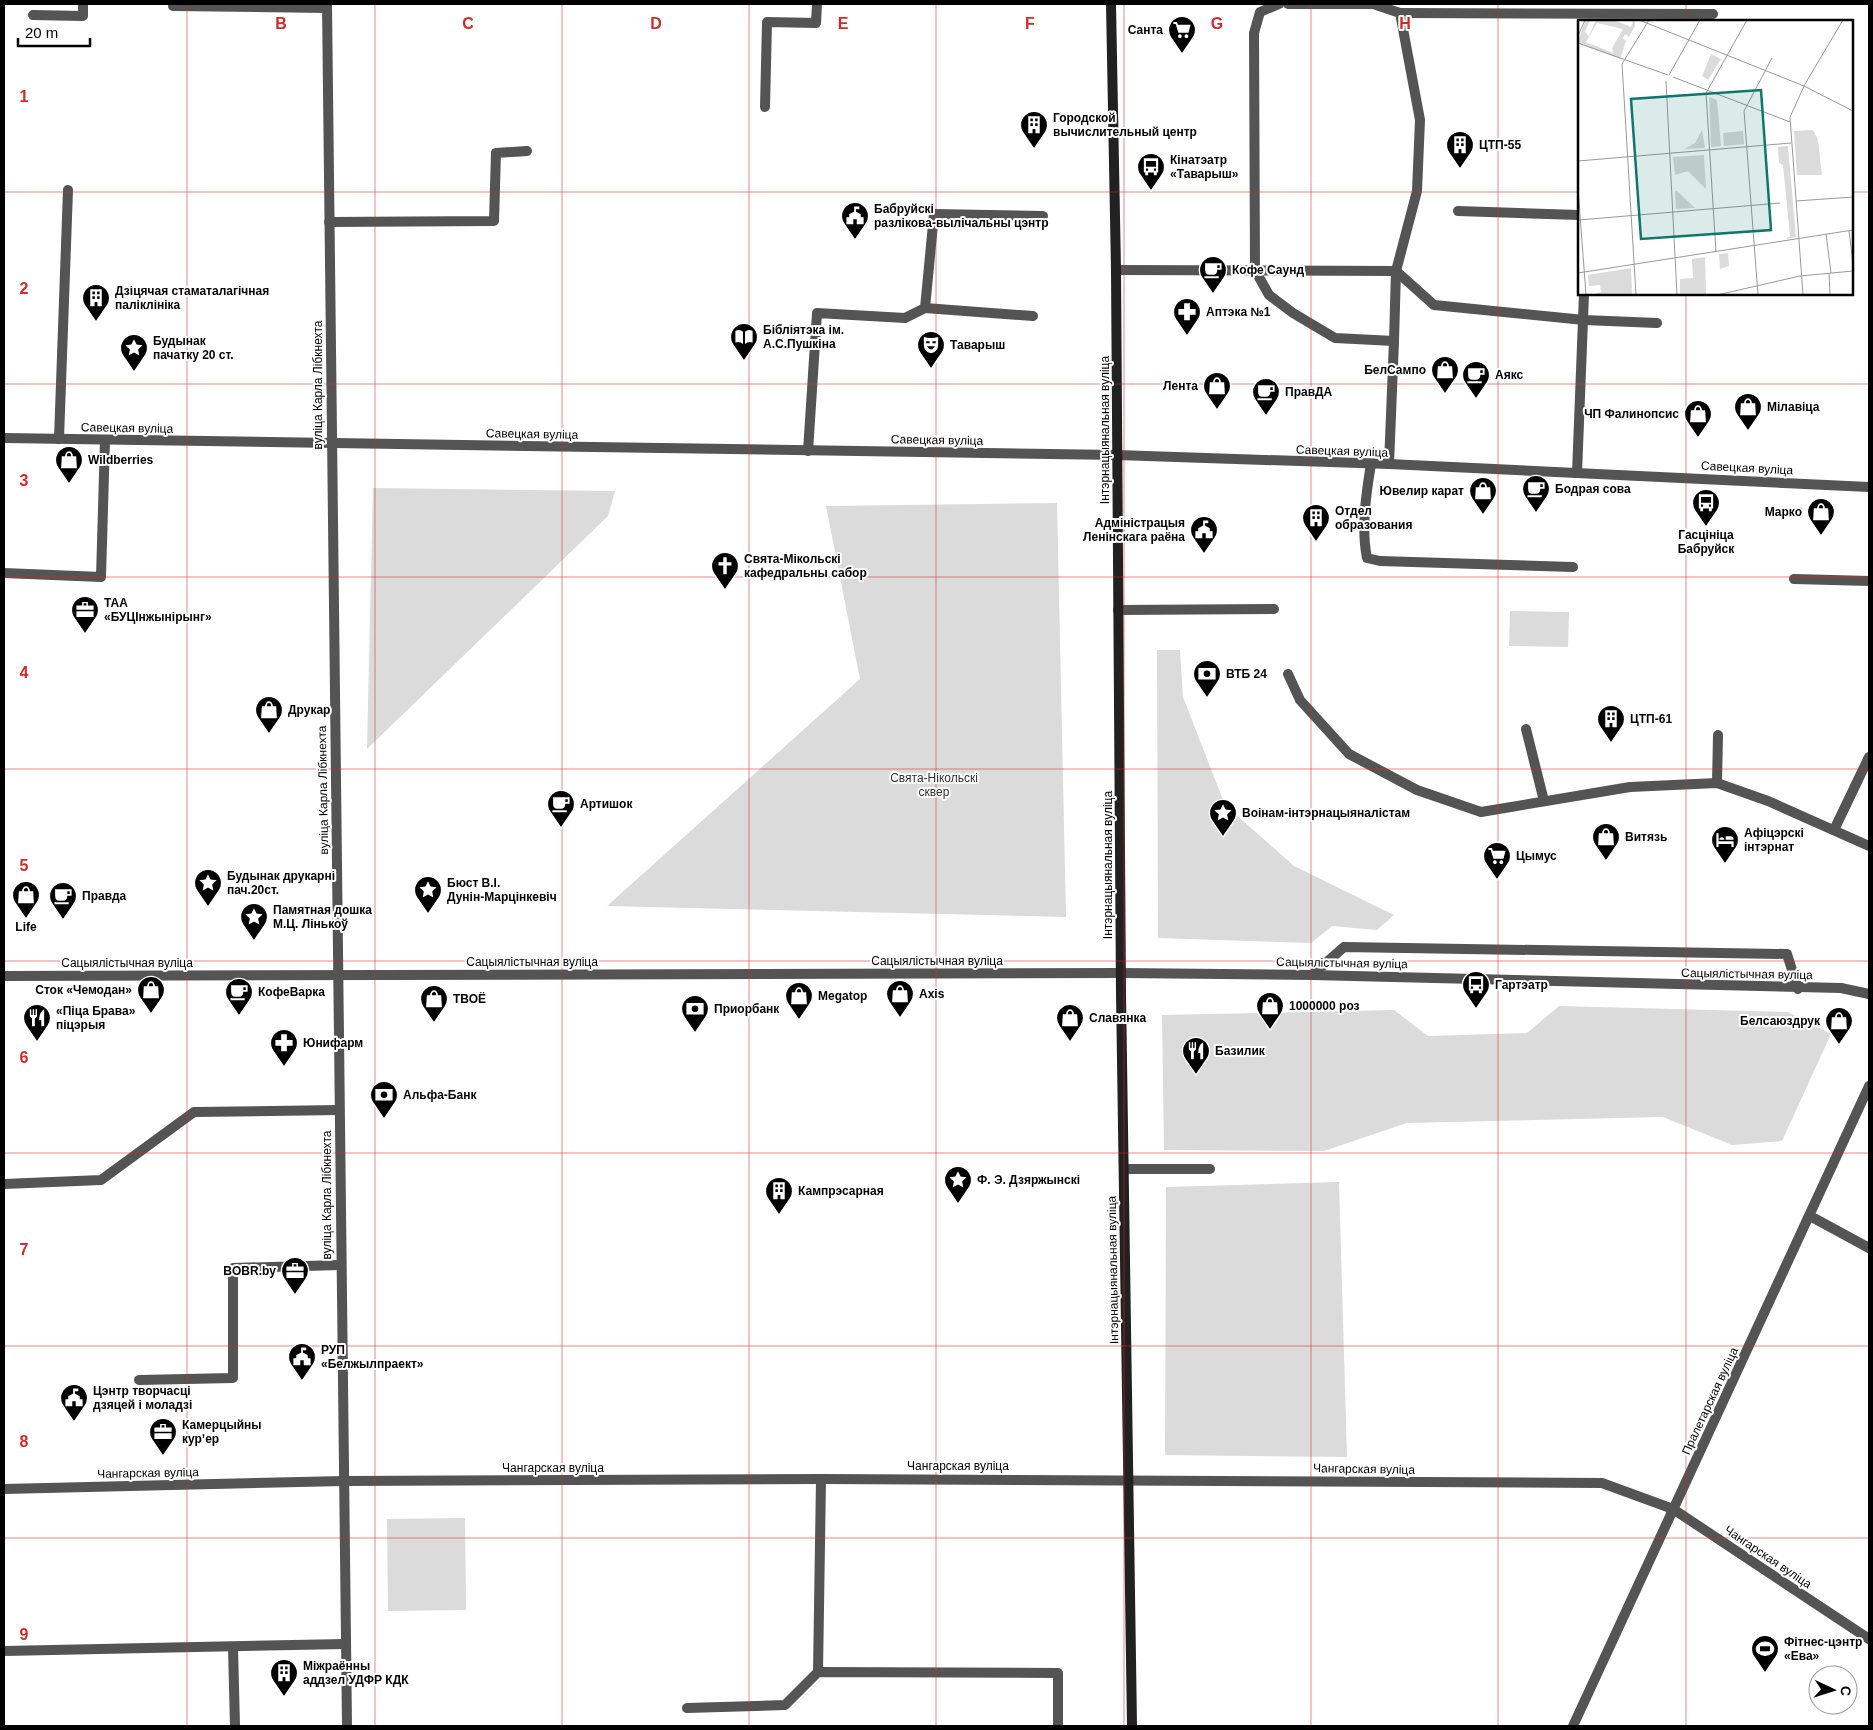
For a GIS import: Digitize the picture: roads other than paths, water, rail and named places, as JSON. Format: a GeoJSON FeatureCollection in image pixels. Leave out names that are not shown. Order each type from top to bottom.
{"type":"FeatureCollection","features":[{"type":"Feature","properties":{"kind":"main road","name":"Інтэрнацыянальная вуліца"},"geometry":{"type":"LineString","coordinates":[[1111,4],[1116,270],[1121,973],[1132,1726]]}},
{"type":"Feature","properties":{"kind":"street"},"geometry":{"type":"LineString","coordinates":[[33,15],[83,16],[83,4]]}},
{"type":"Feature","properties":{"kind":"street"},"geometry":{"type":"LineString","coordinates":[[765,107],[766,22],[816,23],[818,4]]}},
{"type":"Feature","properties":{"kind":"street"},"geometry":{"type":"LineString","coordinates":[[1279,4],[1260,12],[1254,33],[1255,270],[1270,295],[1293,313],[1336,338],[1394,340]]}},
{"type":"Feature","properties":{"kind":"street"},"geometry":{"type":"LineString","coordinates":[[1288,4],[1376,4],[1400,13],[1644,8],[1713,14]]}},
{"type":"Feature","properties":{"kind":"street"},"geometry":{"type":"LineString","coordinates":[[173,6],[327,6]]}},
{"type":"Feature","properties":{"kind":"street","name":"вуліца Карла Лібкнехта"},"geometry":{"type":"LineString","coordinates":[[327,6],[339,975],[340,1265],[347,1726]]}},
{"type":"Feature","properties":{"kind":"street"},"geometry":{"type":"LineString","coordinates":[[1389,464],[1396,270],[1417,191],[1420,120],[1400,13]]}},
{"type":"Feature","properties":{"kind":"street"},"geometry":{"type":"LineString","coordinates":[[329,222],[494,221],[496,153],[527,151]]}},
{"type":"Feature","properties":{"kind":"street"},"geometry":{"type":"LineString","coordinates":[[59,439],[68,190]]}},
{"type":"Feature","properties":{"kind":"street"},"geometry":{"type":"LineString","coordinates":[[1458,211],[1578,215]]}},
{"type":"Feature","properties":{"kind":"street"},"geometry":{"type":"LineString","coordinates":[[925,308],[934,214],[1043,216]]}},
{"type":"Feature","properties":{"kind":"street"},"geometry":{"type":"LineString","coordinates":[[1116,270],[1396,270],[1434,305],[1584,320],[1657,323]]}},
{"type":"Feature","properties":{"kind":"street"},"geometry":{"type":"LineString","coordinates":[[1577,473],[1584,295]]}},
{"type":"Feature","properties":{"kind":"street"},"geometry":{"type":"LineString","coordinates":[[808,451],[817,313],[904,318],[925,308],[1034,316]]}},
{"type":"Feature","properties":{"kind":"street","name":"Савецкая вуліца"},"geometry":{"type":"LineString","coordinates":[[4,438],[1117,455],[1389,464],[1869,487]]}},
{"type":"Feature","properties":{"kind":"street"},"geometry":{"type":"LineString","coordinates":[[4,573],[101,576],[105,440]]}},
{"type":"Feature","properties":{"kind":"street"},"geometry":{"type":"LineString","coordinates":[[1371,464],[1366,488],[1364,547],[1367,558],[1380,561],[1573,567]]}},
{"type":"Feature","properties":{"kind":"street"},"geometry":{"type":"LineString","coordinates":[[1794,579],[1869,581]]}},
{"type":"Feature","properties":{"kind":"street"},"geometry":{"type":"LineString","coordinates":[[1118,610],[1274,609]]}},
{"type":"Feature","properties":{"kind":"street"},"geometry":{"type":"LineString","coordinates":[[1288,674],[1300,700],[1349,754],[1417,790],[1481,812],[1630,788],[1717,784],[1768,802],[1869,846]]}},
{"type":"Feature","properties":{"kind":"street"},"geometry":{"type":"LineString","coordinates":[[1526,729],[1544,801]]}},
{"type":"Feature","properties":{"kind":"street"},"geometry":{"type":"LineString","coordinates":[[1717,784],[1718,735]]}},
{"type":"Feature","properties":{"kind":"street"},"geometry":{"type":"LineString","coordinates":[[1834,830],[1869,757]]}},
{"type":"Feature","properties":{"kind":"street"},"geometry":{"type":"LineString","coordinates":[[1312,975],[1344,947],[1788,954],[1798,988]]}},
{"type":"Feature","properties":{"kind":"street","name":"Сацыялістычная вуліца"},"geometry":{"type":"LineString","coordinates":[[4,976],[1121,973],[1312,975],[1841,988],[1869,994]]}},
{"type":"Feature","properties":{"kind":"street","name":"Пралетарская вуліца"},"geometry":{"type":"LineString","coordinates":[[1573,1726],[1869,1086]]}},
{"type":"Feature","properties":{"kind":"street"},"geometry":{"type":"LineString","coordinates":[[4,1184],[101,1180],[194,1112],[339,1110]]}},
{"type":"Feature","properties":{"kind":"street"},"geometry":{"type":"LineString","coordinates":[[1124,1169],[1210,1169]]}},
{"type":"Feature","properties":{"kind":"street"},"geometry":{"type":"LineString","coordinates":[[1810,1216],[1869,1248]]}},
{"type":"Feature","properties":{"kind":"street"},"geometry":{"type":"LineString","coordinates":[[139,1380],[233,1378],[233,1268],[340,1265]]}},
{"type":"Feature","properties":{"kind":"street"},"geometry":{"type":"LineString","coordinates":[[687,1708],[786,1705],[818,1672],[821,1479]]}},
{"type":"Feature","properties":{"kind":"street","name":"Чангарская вуліца"},"geometry":{"type":"LineString","coordinates":[[4,1489],[344,1481],[821,1479],[1128,1479],[1602,1483],[1673,1509],[1869,1640]]}},
{"type":"Feature","properties":{"kind":"street"},"geometry":{"type":"LineString","coordinates":[[4,1651],[345,1644]]}},
{"type":"Feature","properties":{"kind":"street"},"geometry":{"type":"LineString","coordinates":[[233,1647],[235,1726]]}},
{"type":"Feature","properties":{"kind":"street"},"geometry":{"type":"LineString","coordinates":[[818,1672],[1058,1672],[1058,1726]]}},
{"type":"Feature","properties":{"kind":"place","name":"Санта"},"geometry":{"type":"Point","coordinates":[1182,54]}},
{"type":"Feature","properties":{"kind":"place","name":"Городской вычислительный центр"},"geometry":{"type":"Point","coordinates":[1034,149]}},
{"type":"Feature","properties":{"kind":"place","name":"ЦТП-55"},"geometry":{"type":"Point","coordinates":[1460,169]}},
{"type":"Feature","properties":{"kind":"place","name":"Кінатэатр «Таварыш»"},"geometry":{"type":"Point","coordinates":[1151,191]}},
{"type":"Feature","properties":{"kind":"place","name":"Бабруйскі разлікова-вылічальны цэнтр"},"geometry":{"type":"Point","coordinates":[855,240]}},
{"type":"Feature","properties":{"kind":"place","name":"Кофе Саунд"},"geometry":{"type":"Point","coordinates":[1213,294]}},
{"type":"Feature","properties":{"kind":"place","name":"Дзіцячая стаматалагічная паліклініка"},"geometry":{"type":"Point","coordinates":[96,322]}},
{"type":"Feature","properties":{"kind":"place","name":"Аптэка №1"},"geometry":{"type":"Point","coordinates":[1187,336]}},
{"type":"Feature","properties":{"kind":"place","name":"Бібліятэка ім. А.С.Пушкіна"},"geometry":{"type":"Point","coordinates":[744,361]}},
{"type":"Feature","properties":{"kind":"place","name":"Таварыш"},"geometry":{"type":"Point","coordinates":[931,369]}},
{"type":"Feature","properties":{"kind":"place","name":"Будынак пачатку 20 ст."},"geometry":{"type":"Point","coordinates":[134,372]}},
{"type":"Feature","properties":{"kind":"place","name":"БелСампо"},"geometry":{"type":"Point","coordinates":[1445,394]}},
{"type":"Feature","properties":{"kind":"place","name":"Аякс"},"geometry":{"type":"Point","coordinates":[1476,399]}},
{"type":"Feature","properties":{"kind":"place","name":"Лента"},"geometry":{"type":"Point","coordinates":[1217,410]}},
{"type":"Feature","properties":{"kind":"place","name":"ПравДА"},"geometry":{"type":"Point","coordinates":[1266,416]}},
{"type":"Feature","properties":{"kind":"place","name":"Мiлавiца"},"geometry":{"type":"Point","coordinates":[1748,431]}},
{"type":"Feature","properties":{"kind":"place","name":"ЧП Фалинопсис"},"geometry":{"type":"Point","coordinates":[1698,438]}},
{"type":"Feature","properties":{"kind":"place","name":"Wildberries"},"geometry":{"type":"Point","coordinates":[69,484]}},
{"type":"Feature","properties":{"kind":"place","name":"Бодрая сова"},"geometry":{"type":"Point","coordinates":[1536,513]}},
{"type":"Feature","properties":{"kind":"place","name":"Ювелир карат"},"geometry":{"type":"Point","coordinates":[1483,515]}},
{"type":"Feature","properties":{"kind":"place","name":"Гасцініца Бабруйск"},"geometry":{"type":"Point","coordinates":[1706,527]}},
{"type":"Feature","properties":{"kind":"place","name":"Марко"},"geometry":{"type":"Point","coordinates":[1821,536]}},
{"type":"Feature","properties":{"kind":"place","name":"Отдел образования"},"geometry":{"type":"Point","coordinates":[1316,542]}},
{"type":"Feature","properties":{"kind":"place","name":"Адміністрацыя Ленінскага раёна"},"geometry":{"type":"Point","coordinates":[1204,554]}},
{"type":"Feature","properties":{"kind":"place","name":"Свята-Мікольскі кафедральны сабор"},"geometry":{"type":"Point","coordinates":[725,590]}},
{"type":"Feature","properties":{"kind":"place","name":"ТАА «БУЦІнжынірынг»"},"geometry":{"type":"Point","coordinates":[85,634]}},
{"type":"Feature","properties":{"kind":"place","name":"ВТБ 24"},"geometry":{"type":"Point","coordinates":[1207,698]}},
{"type":"Feature","properties":{"kind":"place","name":"Друкар"},"geometry":{"type":"Point","coordinates":[269,734]}},
{"type":"Feature","properties":{"kind":"place","name":"ЦТП-61"},"geometry":{"type":"Point","coordinates":[1611,743]}},
{"type":"Feature","properties":{"kind":"place","name":"Артишок"},"geometry":{"type":"Point","coordinates":[561,828]}},
{"type":"Feature","properties":{"kind":"place","name":"Воінам-інтэрнацыяналістам"},"geometry":{"type":"Point","coordinates":[1223,837]}},
{"type":"Feature","properties":{"kind":"place","name":"Витязь"},"geometry":{"type":"Point","coordinates":[1606,861]}},
{"type":"Feature","properties":{"kind":"place","name":"Афіцэрскі інтэрнат"},"geometry":{"type":"Point","coordinates":[1725,864]}},
{"type":"Feature","properties":{"kind":"place","name":"Цымус"},"geometry":{"type":"Point","coordinates":[1497,880]}},
{"type":"Feature","properties":{"kind":"place","name":"Будынак друкарні пач.20ст."},"geometry":{"type":"Point","coordinates":[208,907]}},
{"type":"Feature","properties":{"kind":"place","name":"Бюст В.І. Дунін-Марцінкевіч"},"geometry":{"type":"Point","coordinates":[428,914]}},
{"type":"Feature","properties":{"kind":"place","name":"Life"},"geometry":{"type":"Point","coordinates":[26,919]}},
{"type":"Feature","properties":{"kind":"place","name":"Правда"},"geometry":{"type":"Point","coordinates":[63,920]}},
{"type":"Feature","properties":{"kind":"place","name":"Памятная дошка М.Ц. Лінькоў"},"geometry":{"type":"Point","coordinates":[254,941]}},
{"type":"Feature","properties":{"kind":"place","name":"Гартэатр"},"geometry":{"type":"Point","coordinates":[1476,1009]}},
{"type":"Feature","properties":{"kind":"place","name":"Сток «Чемодан»"},"geometry":{"type":"Point","coordinates":[151,1014]}},
{"type":"Feature","properties":{"kind":"place","name":"КофеВарка"},"geometry":{"type":"Point","coordinates":[239,1016]}},
{"type":"Feature","properties":{"kind":"place","name":"Axis"},"geometry":{"type":"Point","coordinates":[900,1018]}},
{"type":"Feature","properties":{"kind":"place","name":"Megatop"},"geometry":{"type":"Point","coordinates":[799,1020]}},
{"type":"Feature","properties":{"kind":"place","name":"ТВОЁ"},"geometry":{"type":"Point","coordinates":[434,1023]}},
{"type":"Feature","properties":{"kind":"place","name":"1000000 роз"},"geometry":{"type":"Point","coordinates":[1270,1030]}},
{"type":"Feature","properties":{"kind":"place","name":"Приорбанк"},"geometry":{"type":"Point","coordinates":[695,1033]}},
{"type":"Feature","properties":{"kind":"place","name":"«Піца Брава» піцэрыя"},"geometry":{"type":"Point","coordinates":[37,1042]}},
{"type":"Feature","properties":{"kind":"place","name":"Славянка"},"geometry":{"type":"Point","coordinates":[1070,1042]}},
{"type":"Feature","properties":{"kind":"place","name":"Белсаюздрук"},"geometry":{"type":"Point","coordinates":[1839,1045]}},
{"type":"Feature","properties":{"kind":"place","name":"Юнифарм"},"geometry":{"type":"Point","coordinates":[284,1067]}},
{"type":"Feature","properties":{"kind":"place","name":"Базилик"},"geometry":{"type":"Point","coordinates":[1196,1075]}},
{"type":"Feature","properties":{"kind":"place","name":"Альфа-Банк"},"geometry":{"type":"Point","coordinates":[384,1119]}},
{"type":"Feature","properties":{"kind":"place","name":"Ф. Э. Дзяржынскі"},"geometry":{"type":"Point","coordinates":[958,1204]}},
{"type":"Feature","properties":{"kind":"place","name":"Кампрэсарная"},"geometry":{"type":"Point","coordinates":[779,1215]}},
{"type":"Feature","properties":{"kind":"place","name":"BOBR.by"},"geometry":{"type":"Point","coordinates":[295,1295]}},
{"type":"Feature","properties":{"kind":"place","name":"РУП «Белжылпраект»"},"geometry":{"type":"Point","coordinates":[302,1381]}},
{"type":"Feature","properties":{"kind":"place","name":"Цэнтр творчасці дзяцей і моладзі"},"geometry":{"type":"Point","coordinates":[74,1422]}},
{"type":"Feature","properties":{"kind":"place","name":"Камерцыйны курʼер"},"geometry":{"type":"Point","coordinates":[163,1456]}},
{"type":"Feature","properties":{"kind":"place","name":"Фітнес-цэнтр «Ева»"},"geometry":{"type":"Point","coordinates":[1765,1673]}},
{"type":"Feature","properties":{"kind":"place","name":"Міжраённы аддзел УДФР КДК"},"geometry":{"type":"Point","coordinates":[284,1697]}},
{"type":"Feature","properties":{"kind":"park label","name":"Свята-Нікольскі сквер"},"geometry":{"type":"Point","coordinates":[934,785]}}]}
